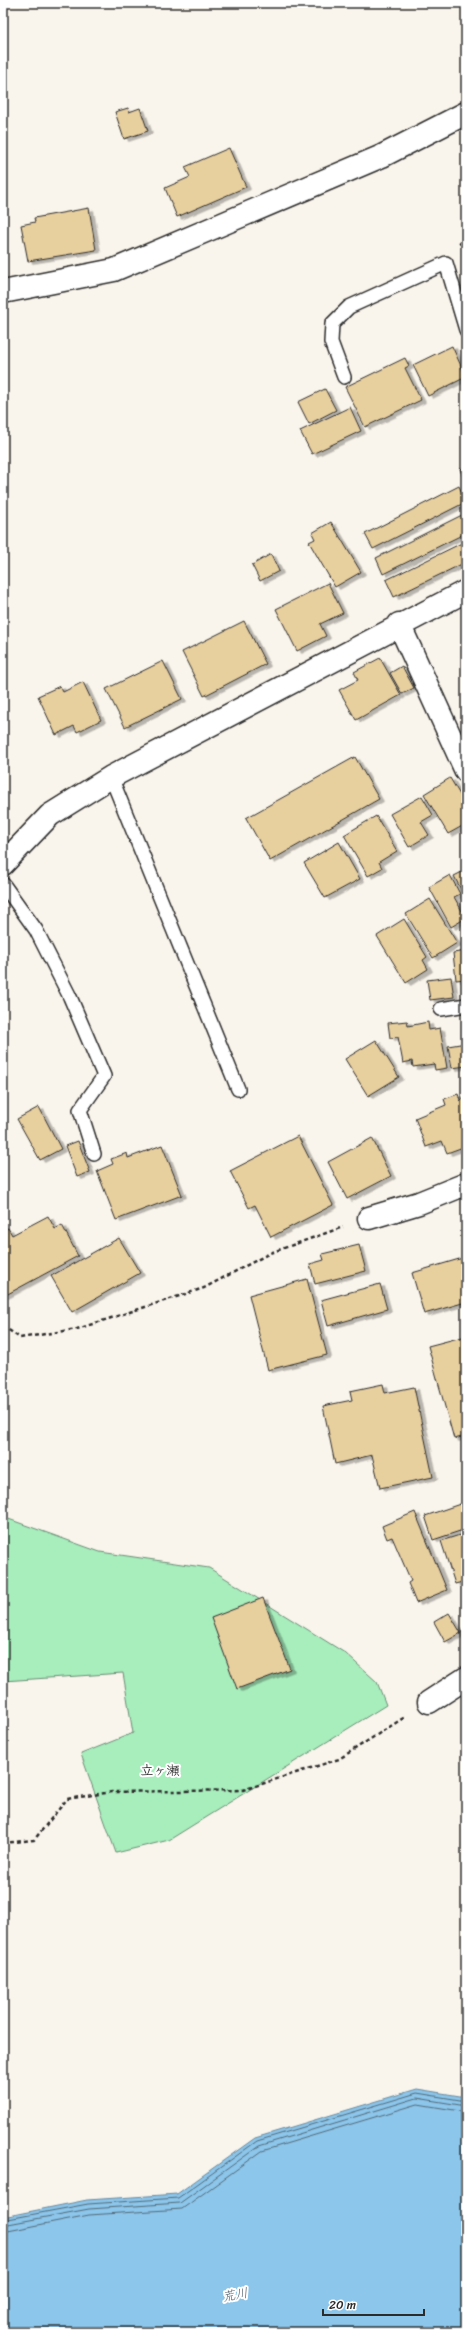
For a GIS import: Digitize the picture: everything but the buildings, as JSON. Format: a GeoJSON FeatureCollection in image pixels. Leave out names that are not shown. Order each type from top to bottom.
{"type":"FeatureCollection","features":[{"type":"Feature","properties":{"kind":"street"},"geometry":{"type":"LineString","coordinates":[[3,292],[114,270],[382,156],[466,113]]}},
{"type":"Feature","properties":{"kind":"street"},"geometry":{"type":"LineString","coordinates":[[3,864],[50,815],[112,777],[399,624],[466,591]]}},
{"type":"Feature","properties":{"kind":"street"},"geometry":{"type":"LineString","coordinates":[[399,624],[466,771]]}},
{"type":"Feature","properties":{"kind":"street"},"geometry":{"type":"LineString","coordinates":[[369,1218],[419,1204],[466,1184]]}},
{"type":"Feature","properties":{"kind":"street"},"geometry":{"type":"LineString","coordinates":[[429,1702],[466,1678]]}},
{"type":"Feature","properties":{"kind":"lane"},"geometry":{"type":"LineString","coordinates":[[344,377],[331,342],[332,324],[349,307],[446,263],[466,330]]}},
{"type":"Feature","properties":{"kind":"lane"},"geometry":{"type":"LineString","coordinates":[[112,777],[238,1089]]}},
{"type":"Feature","properties":{"kind":"lane"},"geometry":{"type":"LineString","coordinates":[[3,884],[36,930],[70,997],[104,1076],[80,1110],[94,1154]]}},
{"type":"Feature","properties":{"kind":"lane"},"geometry":{"type":"LineString","coordinates":[[441,1009],[466,1005]]}},
{"type":"Feature","properties":{"kind":"path"},"geometry":{"type":"LineString","coordinates":[[3,1326],[20,1338],[76,1329],[204,1288],[270,1253],[369,1218]]}},
{"type":"Feature","properties":{"kind":"path"},"geometry":{"type":"LineString","coordinates":[[3,1843],[34,1840],[67,1799],[112,1792],[243,1790],[339,1759],[429,1702]]}},
{"type":"Feature","properties":{"kind":"green space"},"geometry":{"type":"Polygon","coordinates":[[[3,1517],[100,1552],[209,1568],[345,1653],[377,1682],[386,1705],[169,1840],[116,1853],[81,1754],[133,1733],[123,1673],[3,1681],[3,1517]]]}},
{"type":"Feature","properties":{"kind":"water","name":"荒川"},"geometry":{"type":"Polygon","coordinates":[[[417,2089],[466,2097],[466,2332],[3,2332],[3,2217],[87,2200],[177,2194],[255,2138],[417,2089]]]}},
{"type":"Feature","properties":{"kind":"district","name":"立ヶ瀬"},"geometry":{"type":"Point","coordinates":[160,1770]}}]}
